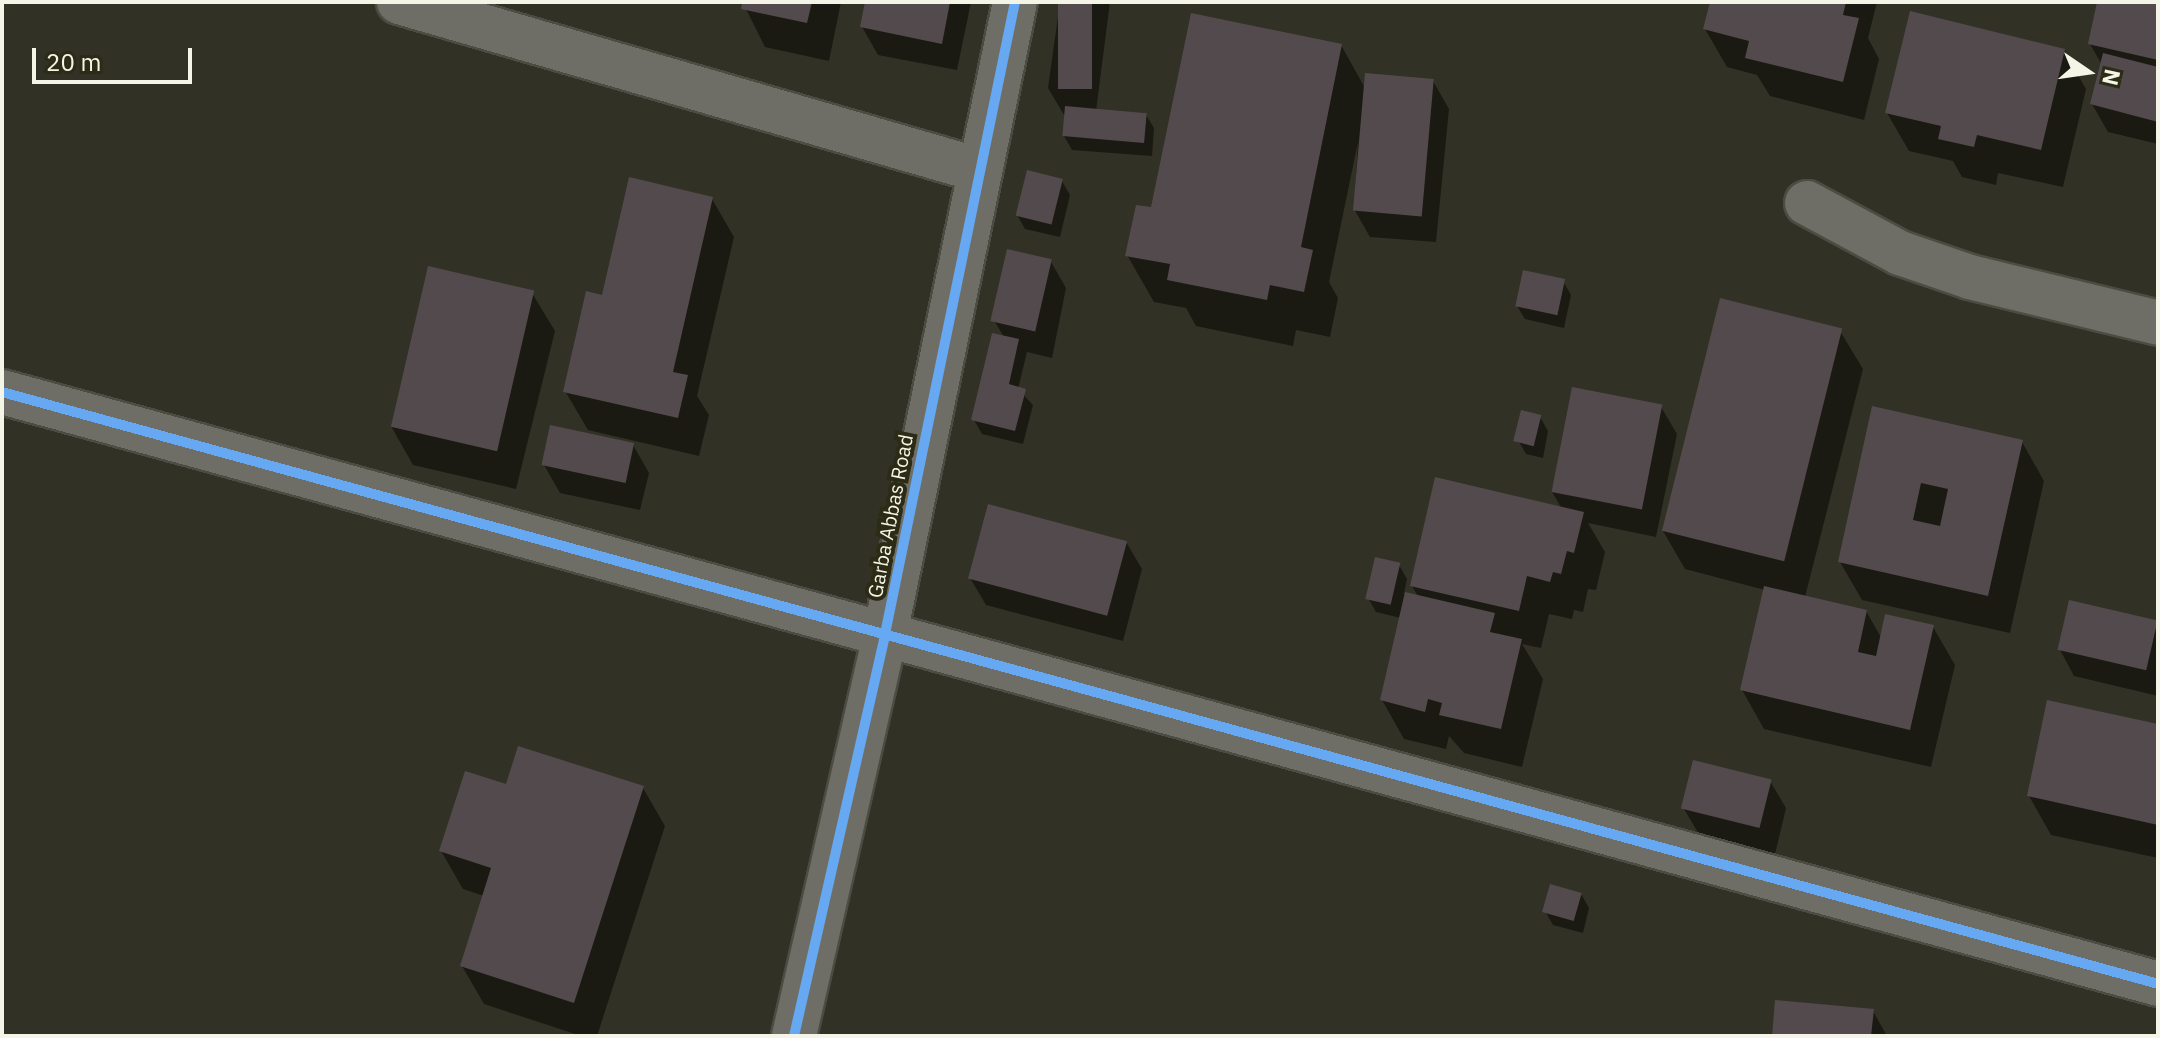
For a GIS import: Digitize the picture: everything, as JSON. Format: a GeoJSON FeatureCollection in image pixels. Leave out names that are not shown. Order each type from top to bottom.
{"type":"FeatureCollection","features":[{"type":"Feature","properties":{"kind":"street"},"geometry":{"type":"LineString","coordinates":[[399,2],[979,170]]}},
{"type":"Feature","properties":{"kind":"street","name":"Garba Abbas Road"},"geometry":{"type":"LineString","coordinates":[[794,1036],[885,634],[1015,2]]}},
{"type":"Feature","properties":{"kind":"street"},"geometry":{"type":"LineString","coordinates":[[1807,203],[1900,253],[1970,277],[2158,323]]}},
{"type":"Feature","properties":{"kind":"street"},"geometry":{"type":"LineString","coordinates":[[2,392],[2158,984]]}},
{"type":"Feature","properties":{"kind":"building"},"geometry":{"type":"Polygon","coordinates":[[[742,2],[812,2],[807,23],[741,9],[742,2]]]}},
{"type":"Feature","properties":{"kind":"building"},"geometry":{"type":"Polygon","coordinates":[[[865,2],[950,2],[942,44],[860,27],[865,2]]]}},
{"type":"Feature","properties":{"kind":"building"},"geometry":{"type":"Polygon","coordinates":[[[1058,2],[1092,2],[1092,89],[1058,89],[1058,2]]]}},
{"type":"Feature","properties":{"kind":"building"},"geometry":{"type":"Polygon","coordinates":[[[1710,2],[1846,2],[1843,15],[1859,18],[1843,82],[1745,58],[1749,41],[1703,29],[1710,2]]]}},
{"type":"Feature","properties":{"kind":"building"},"geometry":{"type":"Polygon","coordinates":[[[2097,2],[2158,2],[2158,60],[2088,44],[2097,2]]]}},
{"type":"Feature","properties":{"kind":"building"},"geometry":{"type":"Polygon","coordinates":[[[1910,11],[2065,49],[2041,150],[1977,135],[1974,147],[1938,139],[1941,126],[1885,113],[1910,11]]]}},
{"type":"Feature","properties":{"kind":"building"},"geometry":{"type":"Polygon","coordinates":[[[1191,13],[1342,44],[1301,247],[1313,250],[1304,292],[1270,285],[1267,300],[1167,280],[1170,264],[1125,256],[1136,205],[1151,207],[1191,13]]]}},
{"type":"Feature","properties":{"kind":"building"},"geometry":{"type":"Polygon","coordinates":[[[2103,53],[2158,67],[2158,122],[2090,104],[2103,53]]]}},
{"type":"Feature","properties":{"kind":"building"},"geometry":{"type":"Polygon","coordinates":[[[1365,73],[1434,79],[1422,216],[1353,210],[1365,73]]]}},
{"type":"Feature","properties":{"kind":"building"},"geometry":{"type":"Polygon","coordinates":[[[1065,106],[1147,113],[1144,143],[1062,136],[1065,106]]]}},
{"type":"Feature","properties":{"kind":"building"},"geometry":{"type":"Polygon","coordinates":[[[1027,170],[1063,179],[1052,225],[1016,216],[1027,170]]]}},
{"type":"Feature","properties":{"kind":"building"},"geometry":{"type":"Polygon","coordinates":[[[629,177],[713,197],[673,372],[688,375],[678,418],[563,392],[586,291],[602,295],[629,177]]]}},
{"type":"Feature","properties":{"kind":"building"},"geometry":{"type":"Polygon","coordinates":[[[1007,249],[1052,259],[1035,331],[990,321],[1007,249]]]}},
{"type":"Feature","properties":{"kind":"building"},"geometry":{"type":"Polygon","coordinates":[[[428,266],[534,291],[497,451],[391,427],[428,266]]]}},
{"type":"Feature","properties":{"kind":"building"},"geometry":{"type":"Polygon","coordinates":[[[1523,270],[1565,279],[1557,315],[1515,306],[1523,270]]]}},
{"type":"Feature","properties":{"kind":"building"},"geometry":{"type":"Polygon","coordinates":[[[1720,298],[1842,328],[1784,561],[1662,531],[1720,298]]]}},
{"type":"Feature","properties":{"kind":"building"},"geometry":{"type":"Polygon","coordinates":[[[992,333],[1019,339],[1009,384],[1026,389],[1015,431],[971,420],[992,333]]]}},
{"type":"Feature","properties":{"kind":"building"},"geometry":{"type":"Polygon","coordinates":[[[1572,387],[1662,405],[1642,510],[1552,492],[1572,387]]]}},
{"type":"Feature","properties":{"kind":"building"},"geometry":{"type":"Polygon","coordinates":[[[1872,406],[2023,440],[1988,596],[1838,562],[1872,406]],[[1921,483],[1913,520],[1940,526],[1948,489],[1921,483]]]}},
{"type":"Feature","properties":{"kind":"building"},"geometry":{"type":"Polygon","coordinates":[[[1521,410],[1541,415],[1534,446],[1513,441],[1521,410]]]}},
{"type":"Feature","properties":{"kind":"building"},"geometry":{"type":"Polygon","coordinates":[[[550,425],[634,443],[626,483],[541,465],[550,425]]]}},
{"type":"Feature","properties":{"kind":"building"},"geometry":{"type":"Polygon","coordinates":[[[1435,477],[1584,512],[1574,553],[1567,551],[1561,574],[1553,572],[1550,582],[1527,576],[1519,611],[1410,586],[1435,477]]]}},
{"type":"Feature","properties":{"kind":"building"},"geometry":{"type":"Polygon","coordinates":[[[988,504],[1127,541],[1107,616],[968,578],[988,504]]]}},
{"type":"Feature","properties":{"kind":"building"},"geometry":{"type":"Polygon","coordinates":[[[1375,557],[1400,563],[1391,605],[1365,599],[1375,557]]]}},
{"type":"Feature","properties":{"kind":"building"},"geometry":{"type":"Polygon","coordinates":[[[1764,586],[1867,610],[1858,652],[1876,656],[1885,614],[1934,625],[1910,730],[1740,690],[1764,586]]]}},
{"type":"Feature","properties":{"kind":"building"},"geometry":{"type":"Polygon","coordinates":[[[1405,592],[1495,613],[1490,632],[1522,639],[1501,729],[1439,715],[1442,703],[1428,699],[1425,712],[1380,700],[1405,592]]]}},
{"type":"Feature","properties":{"kind":"building"},"geometry":{"type":"Polygon","coordinates":[[[2069,600],[2158,620],[2146,670],[2058,650],[2069,600]]]}},
{"type":"Feature","properties":{"kind":"building"},"geometry":{"type":"Polygon","coordinates":[[[2047,700],[2158,724],[2158,825],[2027,796],[2047,700]]]}},
{"type":"Feature","properties":{"kind":"building"},"geometry":{"type":"Polygon","coordinates":[[[518,746],[644,786],[574,1003],[460,966],[491,868],[439,851],[465,771],[506,784],[518,746]]]}},
{"type":"Feature","properties":{"kind":"building"},"geometry":{"type":"Polygon","coordinates":[[[1693,760],[1772,780],[1759,828],[1681,809],[1693,760]]]}},
{"type":"Feature","properties":{"kind":"building"},"geometry":{"type":"Polygon","coordinates":[[[1550,884],[1582,893],[1574,921],[1542,912],[1550,884]]]}},
{"type":"Feature","properties":{"kind":"building"},"geometry":{"type":"Polygon","coordinates":[[[1775,1000],[1874,1009],[1871,1036],[1772,1036],[1775,1000]]]}},
{"type":"Feature","properties":{"kind":"cycle path"},"geometry":{"type":"LineString","coordinates":[[794,1036],[885,634],[1015,2]]}},
{"type":"Feature","properties":{"kind":"cycle path"},"geometry":{"type":"LineString","coordinates":[[2,392],[2158,984]]}}]}
